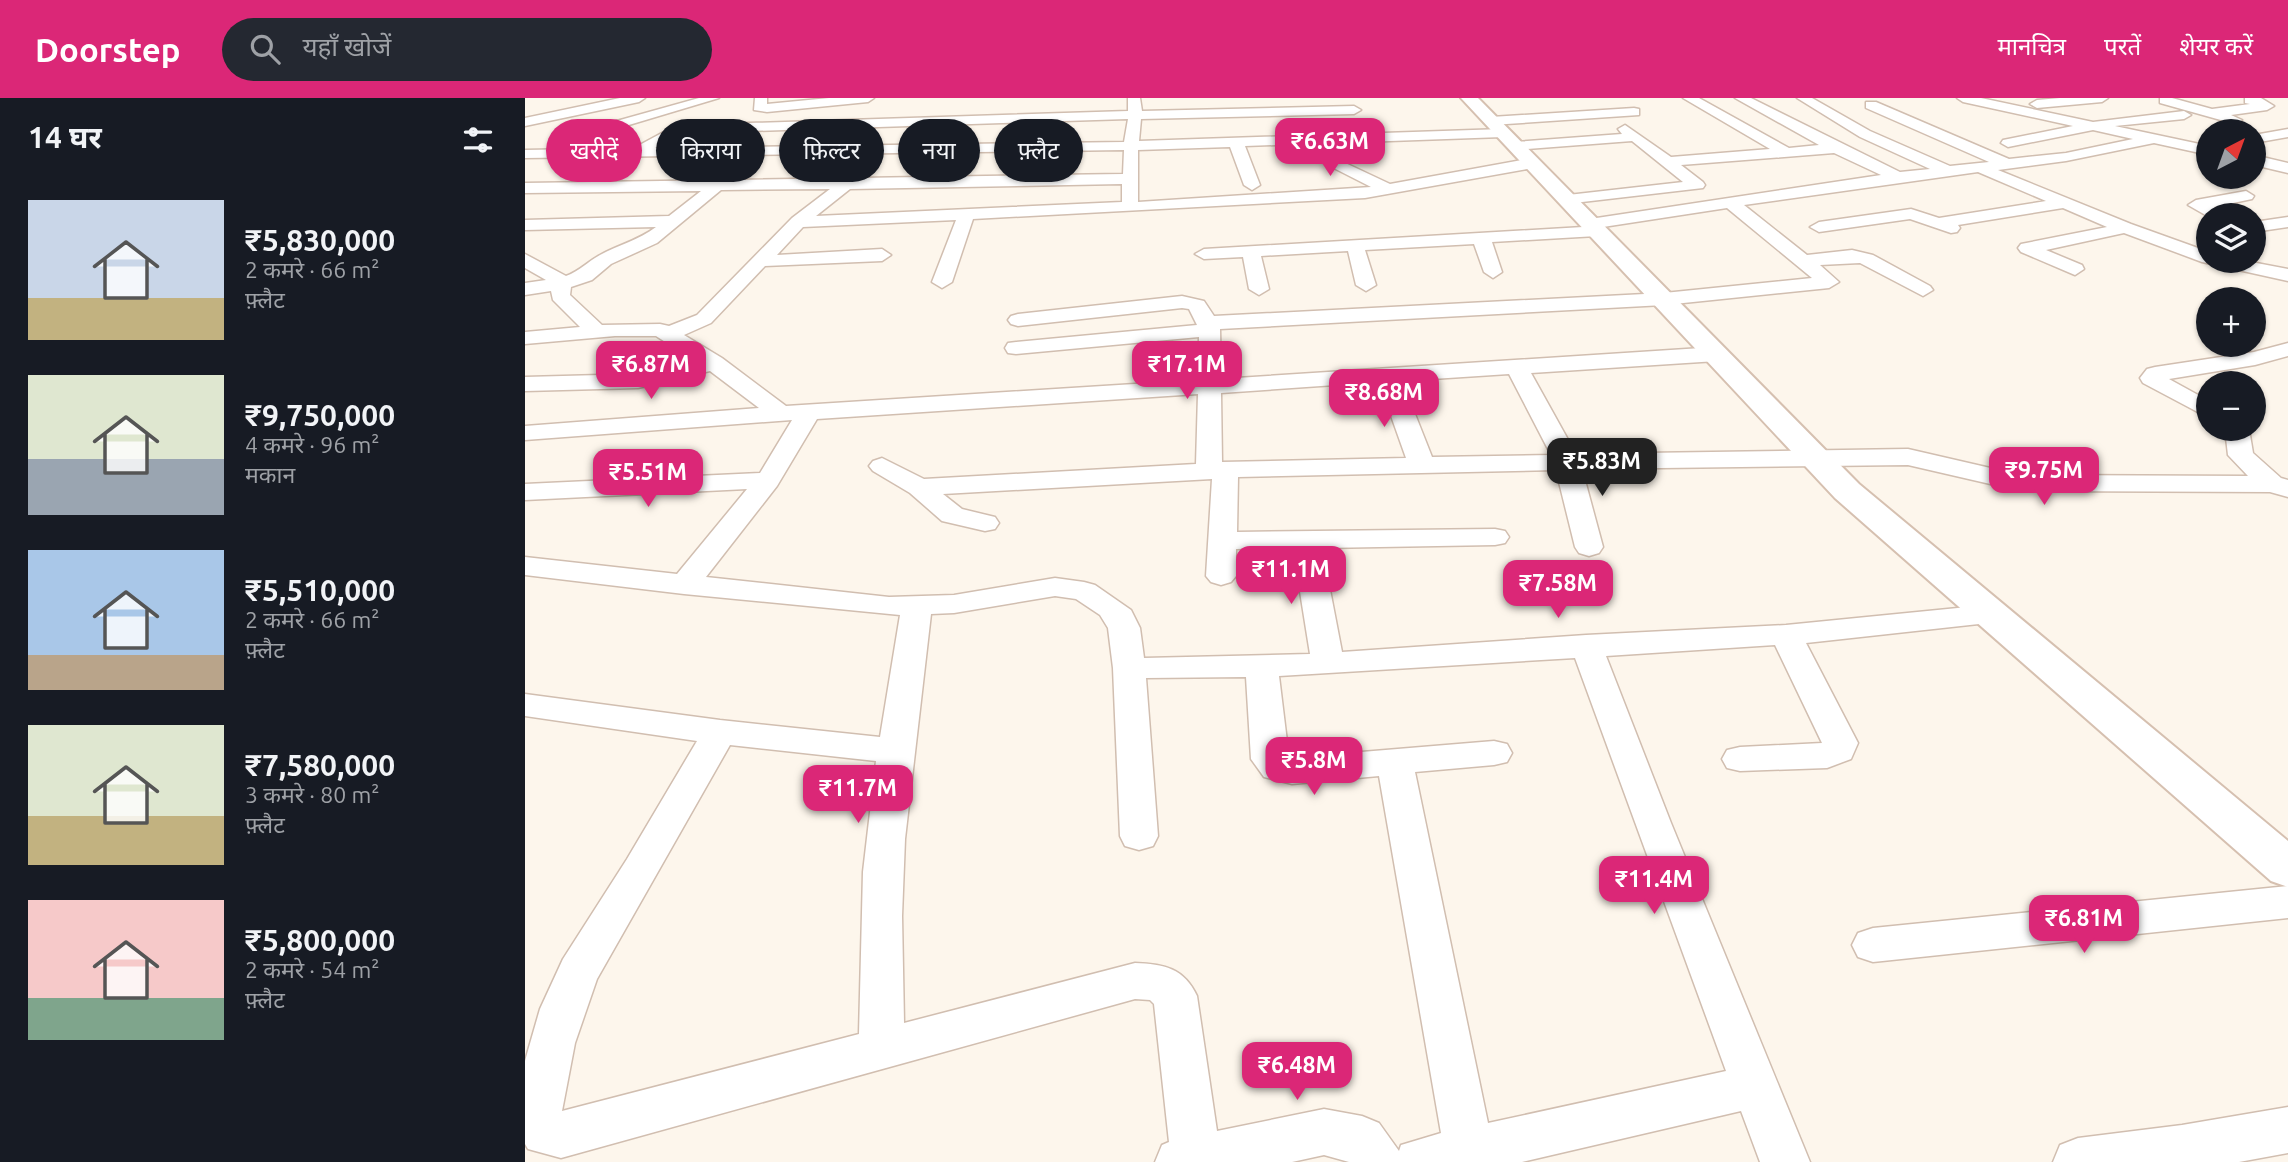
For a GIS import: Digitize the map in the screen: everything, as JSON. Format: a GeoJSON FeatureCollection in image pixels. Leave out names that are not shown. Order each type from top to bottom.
{"type":"FeatureCollection","features":[{"type":"Feature","properties":{"kind":"main road"},"geometry":{"type":"LineString","coordinates":[[1502,132],[1847,491],[2288,868]]}},
{"type":"Feature","properties":{"kind":"street"},"geometry":{"type":"LineString","coordinates":[[525,122],[639,98]]}},
{"type":"Feature","properties":{"kind":"street"},"geometry":{"type":"LineString","coordinates":[[757,99],[759,107],[767,108],[868,98]]}},
{"type":"Feature","properties":{"kind":"street"},"geometry":{"type":"LineString","coordinates":[[1130,207],[1132,146],[1137,117],[1134,98]]}},
{"type":"Feature","properties":{"kind":"street"},"geometry":{"type":"LineString","coordinates":[[1573,98],[1593,115]]}},
{"type":"Feature","properties":{"kind":"street"},"geometry":{"type":"LineString","coordinates":[[1689,98],[1786,152]]}},
{"type":"Feature","properties":{"kind":"street"},"geometry":{"type":"LineString","coordinates":[[1741,98],[1898,177]]}},
{"type":"Feature","properties":{"kind":"street"},"geometry":{"type":"LineString","coordinates":[[1803,98],[1865,134],[1948,171]]}},
{"type":"Feature","properties":{"kind":"street"},"geometry":{"type":"LineString","coordinates":[[1963,98],[2196,148]]}},
{"type":"Feature","properties":{"kind":"street"},"geometry":{"type":"LineString","coordinates":[[2005,107],[2102,98]]}},
{"type":"Feature","properties":{"kind":"street"},"geometry":{"type":"LineString","coordinates":[[2157,98],[2231,119]]}},
{"type":"Feature","properties":{"kind":"street"},"geometry":{"type":"LineString","coordinates":[[2211,114],[2267,106],[2251,100],[2255,98]]}},
{"type":"Feature","properties":{"kind":"street"},"geometry":{"type":"LineString","coordinates":[[525,153],[693,104],[717,100]]}},
{"type":"Feature","properties":{"kind":"street"},"geometry":{"type":"LineString","coordinates":[[1826,110],[1903,100]]}},
{"type":"Feature","properties":{"kind":"street"},"geometry":{"type":"LineString","coordinates":[[642,148],[678,130],[688,129],[928,120],[1137,117],[1350,104],[1374,139]]}},
{"type":"Feature","properties":{"kind":"street"},"geometry":{"type":"LineString","coordinates":[[1860,106],[1909,121],[2008,164]]}},
{"type":"Feature","properties":{"kind":"street"},"geometry":{"type":"LineString","coordinates":[[1973,116],[2024,111]]}},
{"type":"Feature","properties":{"kind":"street"},"geometry":{"type":"LineString","coordinates":[[798,222],[1308,198],[1389,190],[1502,132],[1593,115],[1634,112]]}},
{"type":"Feature","properties":{"kind":"street"},"geometry":{"type":"LineString","coordinates":[[2008,144],[2109,123],[2184,115]]}},
{"type":"Feature","properties":{"kind":"street"},"geometry":{"type":"LineString","coordinates":[[1909,121],[1935,119]]}},
{"type":"Feature","properties":{"kind":"street"},"geometry":{"type":"LineString","coordinates":[[642,152],[756,153],[1132,146],[1374,139],[1502,132],[1630,133],[1696,185],[1565,199]]}},
{"type":"Feature","properties":{"kind":"street"},"geometry":{"type":"LineString","coordinates":[[2266,137],[2288,133]]}},
{"type":"Feature","properties":{"kind":"street"},"geometry":{"type":"LineString","coordinates":[[1204,254],[1593,228],[1898,177],[2074,156],[2154,139]]}},
{"type":"Feature","properties":{"kind":"street"},"geometry":{"type":"LineString","coordinates":[[1236,143],[1252,185]]}},
{"type":"Feature","properties":{"kind":"street"},"geometry":{"type":"LineString","coordinates":[[2192,147],[2196,147]]}},
{"type":"Feature","properties":{"kind":"street"},"geometry":{"type":"LineString","coordinates":[[1668,162],[1836,148]]}},
{"type":"Feature","properties":{"kind":"street"},"geometry":{"type":"LineString","coordinates":[[525,153],[546,153]]}},
{"type":"Feature","properties":{"kind":"street"},"geometry":{"type":"LineString","coordinates":[[1344,153],[1327,160],[1389,190]]}},
{"type":"Feature","properties":{"kind":"street"},"geometry":{"type":"LineString","coordinates":[[2266,163],[2288,168]]}},
{"type":"Feature","properties":{"kind":"street"},"geometry":{"type":"LineString","coordinates":[[1980,167],[2125,228],[2196,253]]}},
{"type":"Feature","properties":{"kind":"street"},"geometry":{"type":"LineString","coordinates":[[525,188],[1131,179]]}},
{"type":"Feature","properties":{"kind":"street"},"geometry":{"type":"LineString","coordinates":[[669,334],[704,319],[798,222],[846,184]]}},
{"type":"Feature","properties":{"kind":"street"},"geometry":{"type":"LineString","coordinates":[[525,289],[562,285],[585,276],[604,260],[652,239],[717,186]]}},
{"type":"Feature","properties":{"kind":"street"},"geometry":{"type":"LineString","coordinates":[[1799,192],[1863,221]]}},
{"type":"Feature","properties":{"kind":"street"},"geometry":{"type":"LineString","coordinates":[[2207,203],[2246,196]]}},
{"type":"Feature","properties":{"kind":"street"},"geometry":{"type":"LineString","coordinates":[[1819,227],[1911,214],[1945,225],[2063,202]]}},
{"type":"Feature","properties":{"kind":"street"},"geometry":{"type":"LineString","coordinates":[[1016,348],[1209,326],[1664,299],[1829,282],[1731,203]]}},
{"type":"Feature","properties":{"kind":"street"},"geometry":{"type":"LineString","coordinates":[[942,282],[966,215]]}},
{"type":"Feature","properties":{"kind":"street"},"geometry":{"type":"LineString","coordinates":[[525,225],[674,220]]}},
{"type":"Feature","properties":{"kind":"street"},"geometry":{"type":"LineString","coordinates":[[2266,225],[2288,222]]}},
{"type":"Feature","properties":{"kind":"street"},"geometry":{"type":"LineString","coordinates":[[2075,269],[2027,248],[2125,228]]}},
{"type":"Feature","properties":{"kind":"street"},"geometry":{"type":"LineString","coordinates":[[1481,237],[1493,272]]}},
{"type":"Feature","properties":{"kind":"street"},"geometry":{"type":"LineString","coordinates":[[1355,245],[1366,285]]}},
{"type":"Feature","properties":{"kind":"street"},"geometry":{"type":"LineString","coordinates":[[1251,251],[1259,289]]}},
{"type":"Feature","properties":{"kind":"street"},"geometry":{"type":"LineString","coordinates":[[761,261],[883,255]]}},
{"type":"Feature","properties":{"kind":"street"},"geometry":{"type":"LineString","coordinates":[[1805,261],[1852,257],[1866,259],[1923,290]]}},
{"type":"Feature","properties":{"kind":"street"},"geometry":{"type":"LineString","coordinates":[[525,260],[559,280],[562,285],[560,296],[596,331]]}},
{"type":"Feature","properties":{"kind":"street"},"geometry":{"type":"LineString","coordinates":[[2266,270],[2288,275]]}},
{"type":"Feature","properties":{"kind":"street"},"geometry":{"type":"LineString","coordinates":[[1018,320],[1182,302],[1197,304],[1209,326],[1209,386],[1222,541],[1221,576]]}},
{"type":"Feature","properties":{"kind":"street"},"geometry":{"type":"LineString","coordinates":[[525,338],[641,328],[669,334],[714,363],[781,414]]}},
{"type":"Feature","properties":{"kind":"street"},"geometry":{"type":"LineString","coordinates":[[2196,403],[2151,377],[2155,374],[2255,358],[2288,349]]}},
{"type":"Feature","properties":{"kind":"street"},"geometry":{"type":"LineString","coordinates":[[525,433],[809,412],[1717,354]]}},
{"type":"Feature","properties":{"kind":"street"},"geometry":{"type":"LineString","coordinates":[[525,384],[654,379],[714,363]]}},
{"type":"Feature","properties":{"kind":"street"},"geometry":{"type":"LineString","coordinates":[[1517,367],[1567,461],[1589,547]]}},
{"type":"Feature","properties":{"kind":"street"},"geometry":{"type":"LineString","coordinates":[[1388,375],[1422,466]]}},
{"type":"Feature","properties":{"kind":"street"},"geometry":{"type":"LineString","coordinates":[[684,585],[768,480],[809,412]]}},
{"type":"Feature","properties":{"kind":"street"},"geometry":{"type":"LineString","coordinates":[[2239,441],[2241,455],[2283,487]]}},
{"type":"Feature","properties":{"kind":"street"},"geometry":{"type":"LineString","coordinates":[[919,487],[1217,471],[1567,461],[1908,457],[2012,481],[2036,483],[2283,487]]}},
{"type":"Feature","properties":{"kind":"street"},"geometry":{"type":"LineString","coordinates":[[882,466],[919,487],[952,515],[985,523]]}},
{"type":"Feature","properties":{"kind":"street"},"geometry":{"type":"LineString","coordinates":[[525,492],[768,480]]}},
{"type":"Feature","properties":{"kind":"street"},"geometry":{"type":"LineString","coordinates":[[1222,541],[1495,537]]}},
{"type":"Feature","properties":{"kind":"street"},"geometry":{"type":"LineString","coordinates":[[1306,541],[1328,662]]}},
{"type":"Feature","properties":{"kind":"street"},"geometry":{"type":"LineString","coordinates":[[525,566],[889,606],[954,604],[1055,587],[1071,587],[1102,602],[1120,617],[1129,668],[1139,836]]}},
{"type":"Feature","properties":{"kind":"street"},"geometry":{"type":"LineString","coordinates":[[882,1049],[880,952],[883,871],[894,751],[916,606]]}},
{"type":"Feature","properties":{"kind":"street"},"geometry":{"type":"LineString","coordinates":[[1129,668],[1262,667],[1586,645],[1786,635],[1988,614]]}},
{"type":"Feature","properties":{"kind":"street"},"geometry":{"type":"LineString","coordinates":[[1739,759],[1827,756],[1838,750],[1840,743],[1786,635]]}},
{"type":"Feature","properties":{"kind":"street"},"geometry":{"type":"LineString","coordinates":[[1586,645],[1785,1162]]}},
{"type":"Feature","properties":{"kind":"street"},"geometry":{"type":"LineString","coordinates":[[1262,667],[1269,759],[1277,768],[1292,771],[1494,753]]}},
{"type":"Feature","properties":{"kind":"street"},"geometry":{"type":"LineString","coordinates":[[525,705],[720,732],[894,751]]}},
{"type":"Feature","properties":{"kind":"street"},"geometry":{"type":"LineString","coordinates":[[720,732],[641,870],[578,972],[562,1009],[552,1044],[537,1118],[545,1133],[561,1135],[1135,981],[1160,982],[1175,996],[1188,1161],[1324,1132],[1362,1139],[1378,1162]]}},
{"type":"Feature","properties":{"kind":"street"},"geometry":{"type":"LineString","coordinates":[[1395,763],[1469,1150]]}},
{"type":"Feature","properties":{"kind":"street"},"geometry":{"type":"LineString","coordinates":[[1873,946],[2288,902]]}},
{"type":"Feature","properties":{"kind":"street"},"geometry":{"type":"LineString","coordinates":[[1419,1162],[1754,1086]]}},
{"type":"Feature","properties":{"kind":"street"},"geometry":{"type":"LineString","coordinates":[[2078,1162],[2182,1149],[2288,1129]]}}]}
